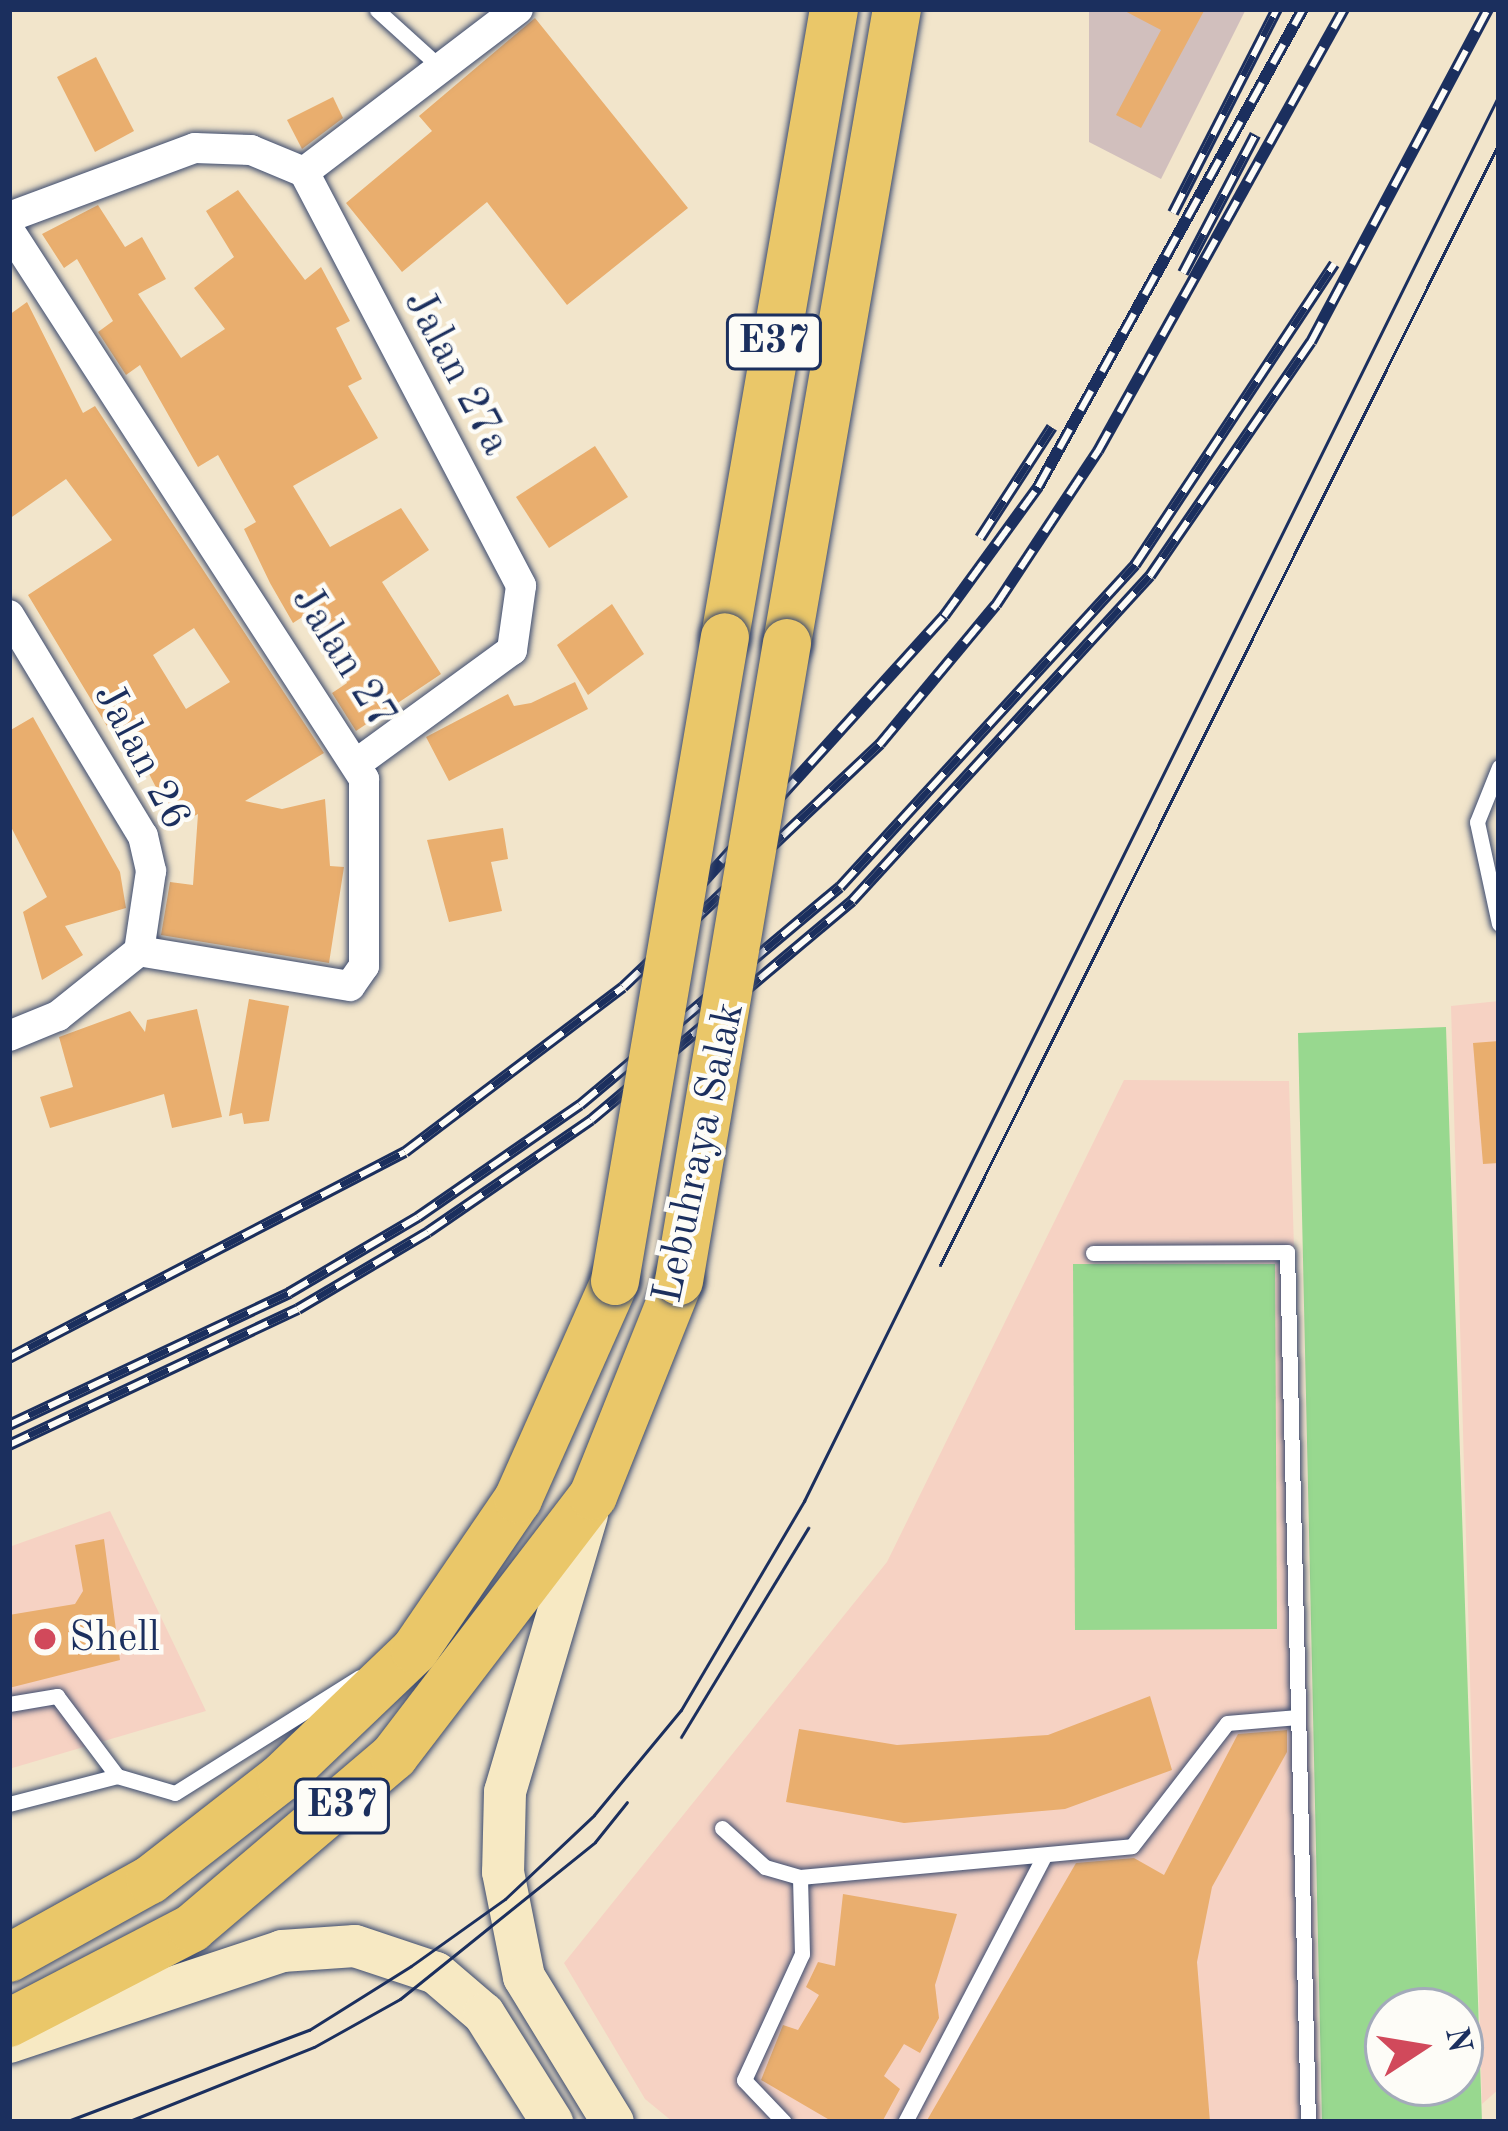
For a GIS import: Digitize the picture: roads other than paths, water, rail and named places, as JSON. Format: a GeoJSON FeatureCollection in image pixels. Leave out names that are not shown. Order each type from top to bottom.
{"type":"FeatureCollection","features":[{"type":"Feature","properties":{"kind":"highway","name":"Lebuhraya Salak"},"geometry":{"type":"LineString","coordinates":[[9,1958],[150,1880],[281,1778],[416,1650],[518,1499],[615,1280],[834,9]]}},
{"type":"Feature","properties":{"kind":"highway","name":"Lebuhraya Salak"},"geometry":{"type":"LineString","coordinates":[[9,2023],[192,1928],[306,1840],[464,1676],[593,1496],[679,1281],[897,9]]}},
{"type":"Feature","properties":{"kind":"main road"},"geometry":{"type":"LineString","coordinates":[[593,1496],[505,1792],[503,1872],[524,1977],[613,2122]]}},
{"type":"Feature","properties":{"kind":"main road"},"geometry":{"type":"LineString","coordinates":[[9,2042],[282,1951],[355,1946],[436,1973],[484,2014],[552,2122]]}},
{"type":"Feature","properties":{"kind":"street"},"geometry":{"type":"LineString","coordinates":[[9,217],[195,148],[250,151],[304,172],[518,9]]}},
{"type":"Feature","properties":{"kind":"street","name":"Jalan 27a"},"geometry":{"type":"LineString","coordinates":[[304,172],[521,586],[524,614],[512,650],[360,761]]}},
{"type":"Feature","properties":{"kind":"street","name":"Jalan 27"},"geometry":{"type":"LineString","coordinates":[[9,230],[360,761],[361,977],[338,986],[139,951]]}},
{"type":"Feature","properties":{"kind":"street","name":"Jalan 26"},"geometry":{"type":"LineString","coordinates":[[9,615],[143,836],[151,871],[139,951]]}},
{"type":"Feature","properties":{"kind":"street"},"geometry":{"type":"LineString","coordinates":[[9,1036],[58,1016],[139,951]]}},
{"type":"Feature","properties":{"kind":"lane"},"geometry":{"type":"LineString","coordinates":[[377,10],[443,70]]}},
{"type":"Feature","properties":{"kind":"lane"},"geometry":{"type":"LineString","coordinates":[[1499,767],[1478,822],[1499,924]]}},
{"type":"Feature","properties":{"kind":"lane"},"geometry":{"type":"LineString","coordinates":[[1093,1253],[1287,1252],[1307,2122]]}},
{"type":"Feature","properties":{"kind":"lane"},"geometry":{"type":"LineString","coordinates":[[9,1804],[116,1776],[176,1792],[216,1776],[326,1694],[416,1650]]}},
{"type":"Feature","properties":{"kind":"lane"},"geometry":{"type":"LineString","coordinates":[[9,1704],[57,1696],[116,1776]]}},
{"type":"Feature","properties":{"kind":"lane"},"geometry":{"type":"LineString","coordinates":[[722,1828],[765,1867],[800,1877],[1132,1846],[1227,1723],[1298,1717]]}},
{"type":"Feature","properties":{"kind":"lane"},"geometry":{"type":"LineString","coordinates":[[905,2122],[1044,1856]]}},
{"type":"Feature","properties":{"kind":"lane"},"geometry":{"type":"LineString","coordinates":[[784,2122],[744,2080],[802,1954],[800,1877]]}},
{"type":"Feature","properties":{"kind":"tram line"},"geometry":{"type":"LineString","coordinates":[[65,2122],[309,2030],[411,1966],[505,1899],[594,1815],[681,1710],[804,1501],[1499,95]]}},
{"type":"Feature","properties":{"kind":"tram line"},"geometry":{"type":"LineString","coordinates":[[940,1265],[1499,143]]}},
{"type":"Feature","properties":{"kind":"tram line"},"geometry":{"type":"LineString","coordinates":[[681,1737],[808,1528]]}},
{"type":"Feature","properties":{"kind":"tram line"},"geometry":{"type":"LineString","coordinates":[[127,2122],[314,2047],[400,1999],[595,1842],[627,1802]]}},
{"type":"Feature","properties":{"kind":"railway"},"geometry":{"type":"LineString","coordinates":[[1173,213],[1277,9]]}},
{"type":"Feature","properties":{"kind":"railway"},"geometry":{"type":"LineString","coordinates":[[662,927],[944,616],[1038,487],[1303,9]]}},
{"type":"Feature","properties":{"kind":"railway"},"geometry":{"type":"LineString","coordinates":[[9,1358],[405,1152],[623,987],[880,744],[996,605],[1098,451],[1344,9]]}},
{"type":"Feature","properties":{"kind":"railway"},"geometry":{"type":"LineString","coordinates":[[9,1445],[298,1309],[428,1232],[591,1120],[852,901],[1150,576],[1311,342],[1488,9]]}},
{"type":"Feature","properties":{"kind":"railway"},"geometry":{"type":"LineString","coordinates":[[1183,273],[1255,135]]}},
{"type":"Feature","properties":{"kind":"railway"},"geometry":{"type":"LineString","coordinates":[[9,1425],[289,1293],[418,1217],[580,1105],[840,887],[1135,565],[1334,264]]}},
{"type":"Feature","properties":{"kind":"railway"},"geometry":{"type":"LineString","coordinates":[[980,538],[1052,427]]}},
{"type":"Feature","properties":{"kind":"place","name":"Shell"},"geometry":{"type":"Point","coordinates":[45,1639]}}]}
